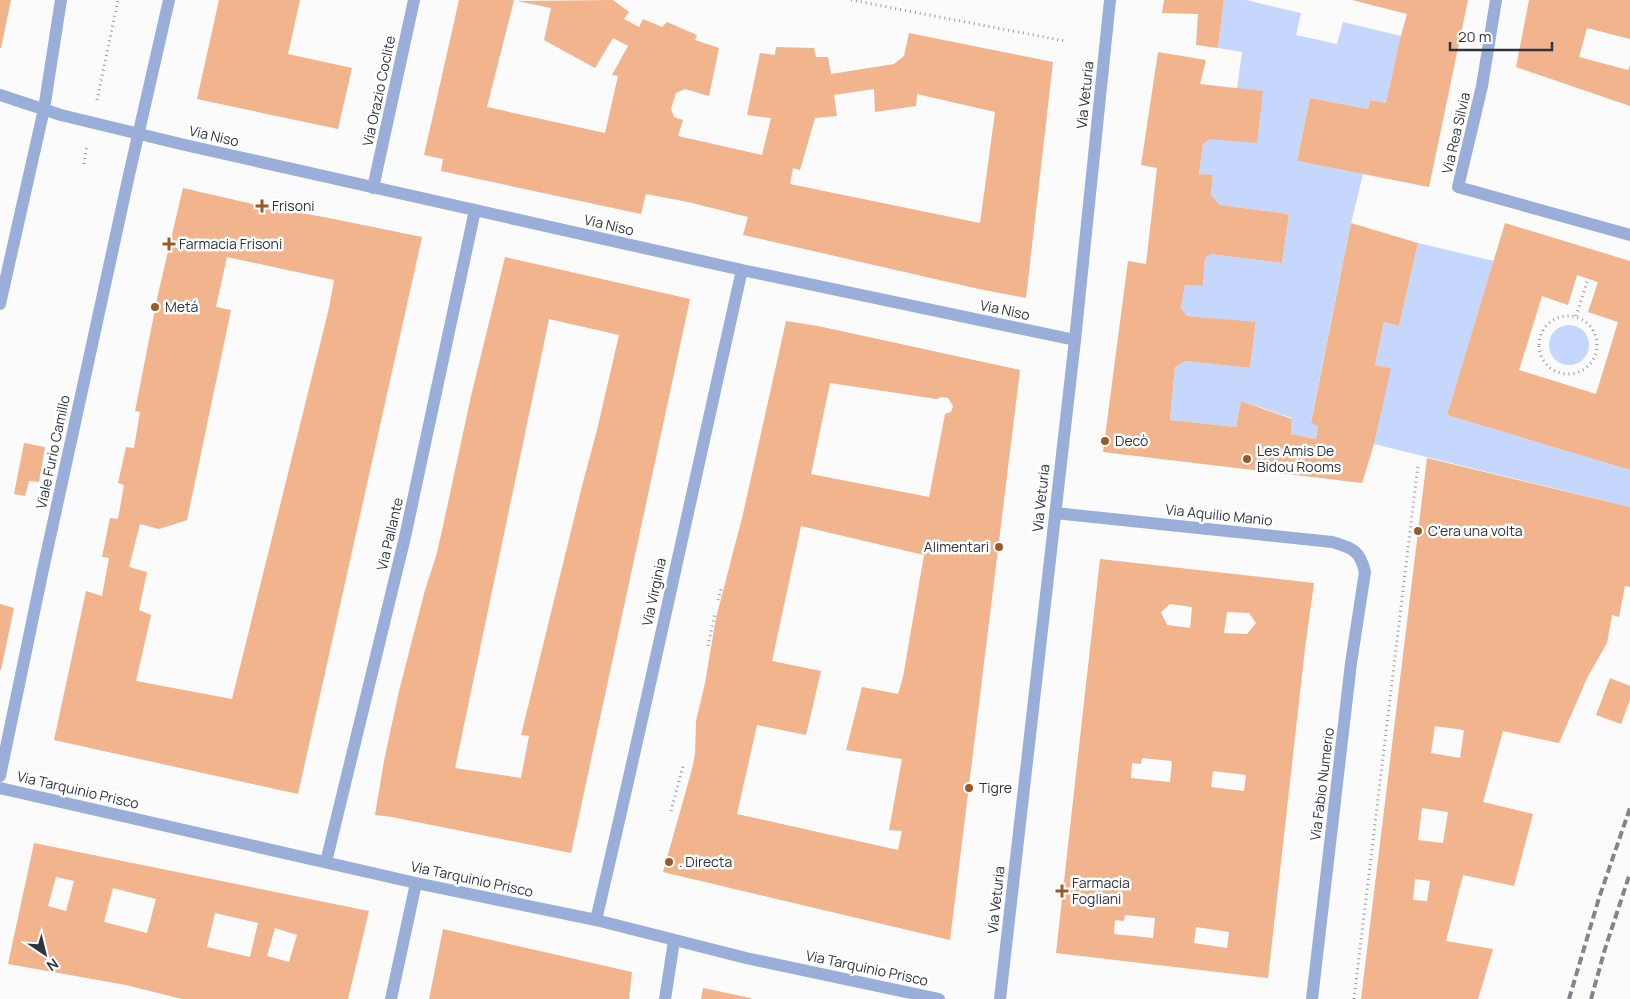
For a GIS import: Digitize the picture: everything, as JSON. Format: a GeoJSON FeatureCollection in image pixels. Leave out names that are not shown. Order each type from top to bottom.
{"type":"FeatureCollection","features":[{"type":"Feature","properties":{"kind":"street"},"geometry":{"type":"LineString","coordinates":[[0,304],[44,110],[61,0]]}},
{"type":"Feature","properties":{"kind":"street","name":"Viale Furio Camillo"},"geometry":{"type":"LineString","coordinates":[[0,776],[42,574],[169,0]]}},
{"type":"Feature","properties":{"kind":"street","name":"Via Orazio Coclite"},"geometry":{"type":"LineString","coordinates":[[373,188],[414,0]]}},
{"type":"Feature","properties":{"kind":"street","name":"Via Veturia"},"geometry":{"type":"LineString","coordinates":[[1000,999],[1075,340],[1110,0]]}},
{"type":"Feature","properties":{"kind":"street","name":"Via Rea Silvia"},"geometry":{"type":"LineString","coordinates":[[1496,0],[1482,86],[1458,187],[1630,235]]}},
{"type":"Feature","properties":{"kind":"street"},"geometry":{"type":"LineString","coordinates":[[0,95],[44,110],[138,134]]}},
{"type":"Feature","properties":{"kind":"street","name":"Via Niso"},"geometry":{"type":"LineString","coordinates":[[138,134],[742,270],[1075,340]]}},
{"type":"Feature","properties":{"kind":"street","name":"Via Pallante"},"geometry":{"type":"LineString","coordinates":[[326,862],[405,538],[475,210]]}},
{"type":"Feature","properties":{"kind":"street","name":"Via Virginia"},"geometry":{"type":"LineString","coordinates":[[596,920],[637,746],[669,592],[742,270]]}},
{"type":"Feature","properties":{"kind":"street","name":"Via Aquilio Manio"},"geometry":{"type":"LineString","coordinates":[[1055,513],[1332,542],[1354,550],[1363,562],[1365,572]]}},
{"type":"Feature","properties":{"kind":"street","name":"Via Fabio Numerio"},"geometry":{"type":"LineString","coordinates":[[1312,999],[1351,663],[1365,572]]}},
{"type":"Feature","properties":{"kind":"street","name":"Via Tarquinio Prisco"},"geometry":{"type":"LineString","coordinates":[[0,788],[416,882],[596,920],[674,940],[938,999]]}},
{"type":"Feature","properties":{"kind":"street"},"geometry":{"type":"LineString","coordinates":[[391,999],[416,882]]}},
{"type":"Feature","properties":{"kind":"street"},"geometry":{"type":"LineString","coordinates":[[665,999],[674,940]]}},
{"type":"Feature","properties":{"kind":"path"},"geometry":{"type":"LineString","coordinates":[[84,164],[118,0]]}},
{"type":"Feature","properties":{"kind":"path"},"geometry":{"type":"LineString","coordinates":[[851,0],[1065,41]]}},
{"type":"Feature","properties":{"kind":"path"},"geometry":{"type":"LineString","coordinates":[[1576,316],[1588,279]]}},
{"type":"Feature","properties":{"kind":"path"},"geometry":{"type":"LineString","coordinates":[[1562,316],[1576,316],[1593,328],[1598,338],[1598,350],[1594,360],[1585,370],[1575,374],[1563,374],[1553,370],[1544,362],[1539,352],[1539,340],[1543,330],[1551,321],[1562,316]]}},
{"type":"Feature","properties":{"kind":"path"},"geometry":{"type":"LineString","coordinates":[[1354,999],[1418,465]]}},
{"type":"Feature","properties":{"kind":"path"},"geometry":{"type":"LineString","coordinates":[[718,600],[721,588]]}},
{"type":"Feature","properties":{"kind":"path"},"geometry":{"type":"LineString","coordinates":[[708,646],[715,613]]}},
{"type":"Feature","properties":{"kind":"path"},"geometry":{"type":"LineString","coordinates":[[671,812],[682,766]]}},
{"type":"Feature","properties":{"kind":"shaded area"},"geometry":{"type":"Polygon","coordinates":[[[1224,0],[1246,0],[1301,13],[1296,35],[1337,44],[1343,22],[1401,36],[1386,103],[1370,100],[1368,109],[1310,98],[1297,161],[1363,174],[1351,223],[1311,422],[1318,426],[1316,439],[1291,434],[1292,418],[1241,401],[1236,427],[1170,420],[1175,367],[1186,361],[1250,368],[1256,323],[1187,316],[1181,308],[1185,285],[1203,286],[1205,258],[1211,254],[1282,263],[1289,214],[1220,205],[1211,195],[1213,176],[1199,174],[1203,144],[1210,139],[1237,88],[1242,52],[1218,48],[1224,0]]]}},
{"type":"Feature","properties":{"kind":"shaded area"},"geometry":{"type":"Polygon","coordinates":[[[1418,243],[1494,261],[1447,415],[1630,470],[1630,507],[1374,444],[1390,368],[1375,365],[1384,322],[1399,326],[1418,243]]]}},
{"type":"Feature","properties":{"kind":"shaded area"},"geometry":{"type":"Polygon","coordinates":[[[1565,325],[1573,325],[1580,328],[1586,334],[1589,345],[1586,356],[1580,362],[1573,365],[1565,365],[1558,362],[1552,356],[1549,349],[1549,341],[1552,334],[1558,328],[1565,325]]]}},
{"type":"Feature","properties":{"kind":"building"},"geometry":{"type":"Polygon","coordinates":[[[0,0],[11,0],[1,48],[0,48],[0,0]]]}},
{"type":"Feature","properties":{"kind":"building"},"geometry":{"type":"Polygon","coordinates":[[[219,0],[300,0],[288,54],[352,68],[338,129],[197,99],[219,0]]]}},
{"type":"Feature","properties":{"kind":"building"},"geometry":{"type":"Polygon","coordinates":[[[459,0],[514,0],[487,107],[605,133],[618,76],[612,75],[628,46],[613,38],[595,68],[544,40],[551,8],[517,1],[613,0],[629,12],[624,19],[639,27],[643,19],[662,27],[667,22],[697,35],[695,40],[719,48],[709,96],[685,89],[676,93],[671,109],[674,117],[683,120],[678,136],[762,155],[771,118],[747,115],[760,53],[775,55],[776,47],[814,48],[816,57],[828,57],[831,74],[894,64],[904,56],[909,33],[1053,62],[1026,298],[743,235],[748,217],[688,202],[646,194],[641,214],[441,171],[443,159],[424,155],[459,0]],[[874,89],[834,95],[837,116],[815,118],[800,170],[793,168],[790,184],[980,223],[995,112],[917,94],[916,106],[875,112],[874,89]]]}},
{"type":"Feature","properties":{"kind":"building"},"geometry":{"type":"Polygon","coordinates":[[[1164,0],[1224,0],[1218,48],[1196,45],[1198,14],[1162,13],[1164,0]]]}},
{"type":"Feature","properties":{"kind":"building"},"geometry":{"type":"Polygon","coordinates":[[[1352,0],[1468,0],[1429,187],[1297,161],[1310,98],[1368,109],[1370,100],[1386,103],[1407,14],[1352,0]]]}},
{"type":"Feature","properties":{"kind":"building"},"geometry":{"type":"Polygon","coordinates":[[[1529,0],[1630,0],[1630,39],[1587,28],[1579,57],[1628,70],[1630,65],[1630,106],[1516,67],[1529,0]]]}},
{"type":"Feature","properties":{"kind":"building"},"geometry":{"type":"Polygon","coordinates":[[[1158,52],[1206,60],[1200,84],[1263,91],[1257,143],[1210,139],[1203,144],[1199,174],[1213,175],[1211,195],[1220,205],[1289,214],[1282,263],[1211,254],[1205,258],[1203,286],[1185,285],[1181,308],[1187,316],[1256,322],[1250,368],[1186,361],[1175,367],[1170,420],[1236,427],[1241,401],[1292,419],[1291,434],[1316,439],[1318,426],[1311,423],[1351,223],[1418,243],[1399,326],[1384,322],[1375,365],[1391,368],[1374,444],[1362,483],[1103,452],[1128,261],[1146,264],[1157,168],[1141,165],[1158,52]]]}},
{"type":"Feature","properties":{"kind":"building"},"geometry":{"type":"Polygon","coordinates":[[[183,188],[262,206],[422,237],[298,794],[54,740],[86,591],[102,596],[109,558],[102,557],[110,518],[118,519],[124,485],[118,483],[126,447],[134,448],[140,412],[135,411],[158,294],[183,188]],[[227,257],[216,307],[231,310],[187,520],[159,529],[140,524],[129,567],[147,572],[139,610],[151,615],[136,681],[232,699],[329,308],[334,280],[227,257]]]}},
{"type":"Feature","properties":{"kind":"building"},"geometry":{"type":"Polygon","coordinates":[[[1505,223],[1630,261],[1630,470],[1447,415],[1505,223]],[[1577,275],[1568,305],[1542,296],[1519,370],[1596,394],[1618,322],[1588,312],[1598,282],[1577,275]]]}},
{"type":"Feature","properties":{"kind":"building"},"geometry":{"type":"Polygon","coordinates":[[[505,257],[690,299],[571,853],[375,815],[399,691],[425,590],[436,556],[471,396],[505,257]],[[549,319],[455,768],[521,778],[529,736],[521,735],[619,335],[549,319]]]}},
{"type":"Feature","properties":{"kind":"building"},"geometry":{"type":"Polygon","coordinates":[[[786,321],[818,326],[1020,370],[950,940],[663,872],[692,769],[695,754],[696,721],[705,683],[716,618],[743,514],[786,321]],[[830,383],[811,474],[929,497],[945,414],[951,412],[953,406],[948,398],[941,397],[937,399],[830,383]],[[801,526],[772,661],[821,671],[806,735],[757,725],[737,814],[898,850],[902,831],[889,830],[902,759],[846,750],[862,687],[898,694],[903,677],[924,555],[801,526]]]}},
{"type":"Feature","properties":{"kind":"building"},"geometry":{"type":"Polygon","coordinates":[[[24,443],[45,447],[39,482],[29,481],[25,496],[14,494],[24,443]]]}},
{"type":"Feature","properties":{"kind":"building"},"geometry":{"type":"Polygon","coordinates":[[[1427,458],[1630,507],[1630,587],[1625,586],[1619,617],[1612,615],[1607,643],[1587,678],[1559,743],[1503,731],[1483,802],[1533,814],[1514,886],[1463,875],[1446,941],[1493,949],[1478,999],[1361,999],[1427,458]],[[1435,726],[1431,753],[1460,758],[1464,730],[1435,726]],[[1422,808],[1418,840],[1443,843],[1448,812],[1422,808]],[[1415,879],[1413,900],[1427,901],[1430,881],[1415,879]]]}},
{"type":"Feature","properties":{"kind":"building"},"geometry":{"type":"Polygon","coordinates":[[[1100,559],[1314,583],[1268,978],[1056,953],[1100,559]],[[1170,604],[1161,612],[1167,625],[1190,628],[1192,607],[1170,604]],[[1227,612],[1224,633],[1247,634],[1256,623],[1249,613],[1227,612]],[[1142,758],[1141,764],[1132,763],[1131,778],[1170,782],[1172,761],[1142,758]],[[1213,771],[1211,787],[1244,791],[1246,775],[1213,771]],[[1125,915],[1124,921],[1115,920],[1114,934],[1153,938],[1155,918],[1125,915]],[[1196,927],[1194,943],[1227,948],[1229,932],[1196,927]]]}},
{"type":"Feature","properties":{"kind":"building"},"geometry":{"type":"Polygon","coordinates":[[[0,604],[14,608],[1,670],[0,670],[0,604]]]}},
{"type":"Feature","properties":{"kind":"building"},"geometry":{"type":"Polygon","coordinates":[[[1610,678],[1630,686],[1630,700],[1621,724],[1596,715],[1610,678]]]}},
{"type":"Feature","properties":{"kind":"building"},"geometry":{"type":"Polygon","coordinates":[[[34,843],[369,911],[348,999],[182,999],[126,985],[8,964],[34,843]],[[56,877],[48,906],[66,911],[74,881],[56,877]],[[113,888],[104,922],[147,933],[156,899],[113,888]],[[215,913],[207,947],[250,957],[258,923],[215,913]],[[275,928],[267,956],[289,962],[297,935],[275,928]]]}},
{"type":"Feature","properties":{"kind":"building"},"geometry":{"type":"Polygon","coordinates":[[[443,929],[632,972],[629,999],[429,999],[443,929]]]}},
{"type":"Feature","properties":{"kind":"building"},"geometry":{"type":"Polygon","coordinates":[[[703,988],[751,998],[751,999],[701,999],[703,988]]]}},
{"type":"Feature","properties":{"kind":"railway"},"geometry":{"type":"LineString","coordinates":[[1569,999],[1599,898],[1630,808]]}},
{"type":"Feature","properties":{"kind":"railway"},"geometry":{"type":"LineString","coordinates":[[1591,999],[1630,873]]}},
{"type":"Feature","properties":{"kind":"place","name":"Frisoni"},"geometry":{"type":"Point","coordinates":[262,206]}},
{"type":"Feature","properties":{"kind":"place","name":"Farmacia Frisoni"},"geometry":{"type":"Point","coordinates":[169,244]}},
{"type":"Feature","properties":{"kind":"place","name":"Metá"},"geometry":{"type":"Point","coordinates":[155,307]}},
{"type":"Feature","properties":{"kind":"place","name":"Decò"},"geometry":{"type":"Point","coordinates":[1105,441]}},
{"type":"Feature","properties":{"kind":"place","name":"Les Amis De Bidou Rooms"},"geometry":{"type":"Point","coordinates":[1247,459]}},
{"type":"Feature","properties":{"kind":"place","name":"C'era una volta"},"geometry":{"type":"Point","coordinates":[1418,531]}},
{"type":"Feature","properties":{"kind":"place","name":"Alimentari"},"geometry":{"type":"Point","coordinates":[999,547]}},
{"type":"Feature","properties":{"kind":"place","name":"Tigre"},"geometry":{"type":"Point","coordinates":[969,788]}},
{"type":"Feature","properties":{"kind":"place","name":". Directa"},"geometry":{"type":"Point","coordinates":[669,862]}},
{"type":"Feature","properties":{"kind":"place","name":"Farmacia Fogliani"},"geometry":{"type":"Point","coordinates":[1062,891]}}]}
